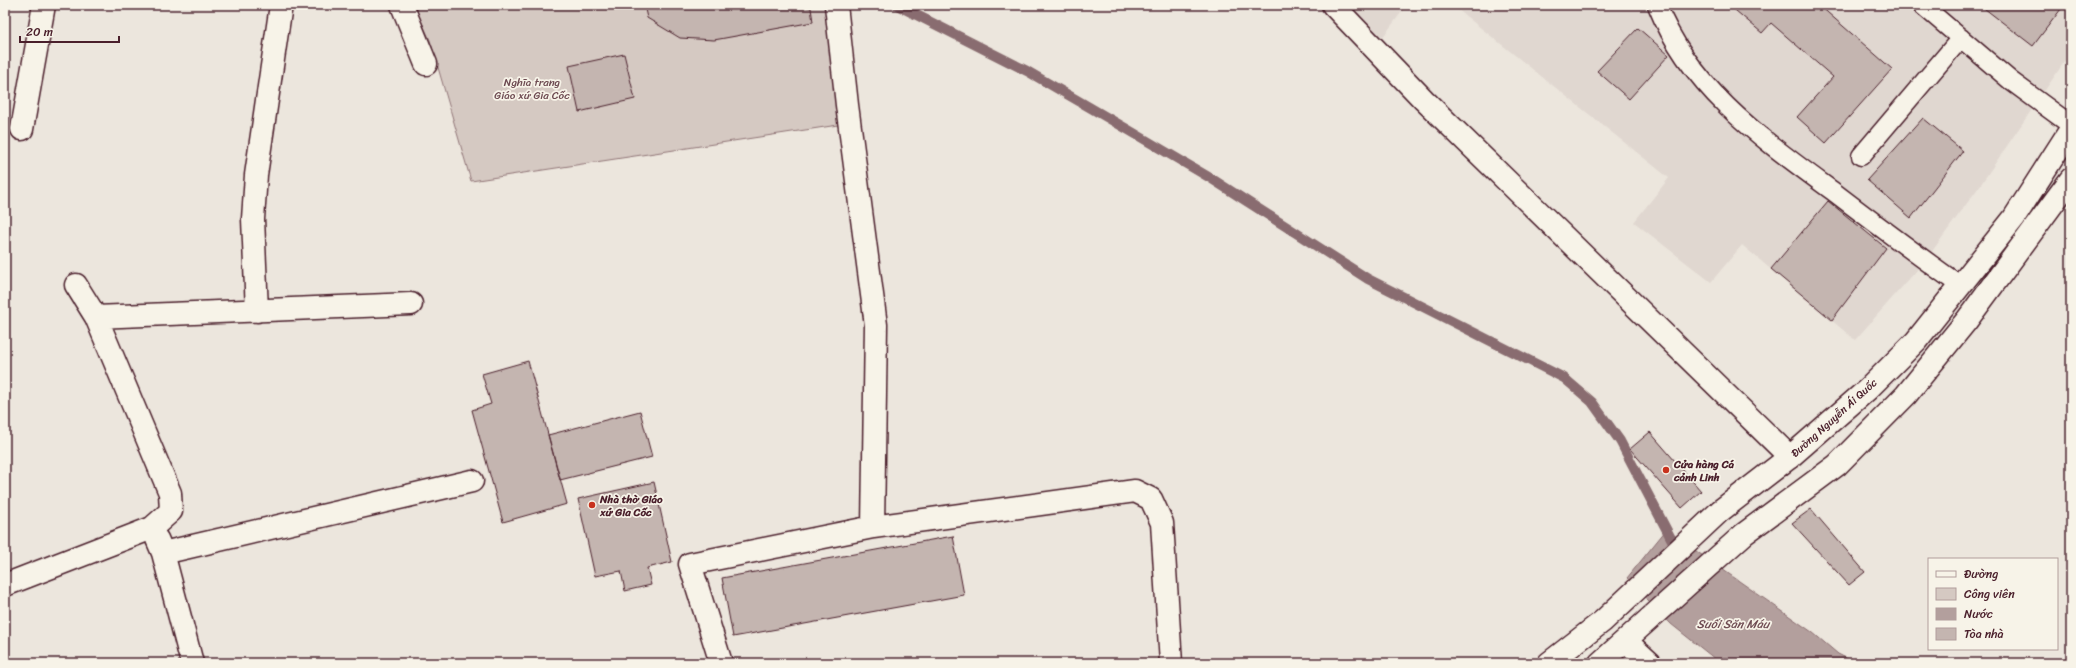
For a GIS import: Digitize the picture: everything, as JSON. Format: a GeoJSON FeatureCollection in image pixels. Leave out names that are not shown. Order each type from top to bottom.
{"type":"FeatureCollection","features":[{"type":"Feature","properties":{"kind":"street"},"geometry":{"type":"LineString","coordinates":[[22,129],[44,5]]}},
{"type":"Feature","properties":{"kind":"street"},"geometry":{"type":"LineString","coordinates":[[257,311],[253,219],[256,175],[282,5]]}},
{"type":"Feature","properties":{"kind":"street"},"geometry":{"type":"LineString","coordinates":[[402,5],[426,64]]}},
{"type":"Feature","properties":{"kind":"street"},"geometry":{"type":"LineString","coordinates":[[1333,5],[1424,100],[1790,457]]}},
{"type":"Feature","properties":{"kind":"street"},"geometry":{"type":"LineString","coordinates":[[837,13],[876,325],[873,527]]}},
{"type":"Feature","properties":{"kind":"street","name":"Đường Nguyễn Ái Quốc"},"geometry":{"type":"LineString","coordinates":[[1549,663],[1603,621],[1720,511],[1790,457],[1868,389],[1916,341],[2014,218],[2071,129]]}},
{"type":"Feature","properties":{"kind":"street"},"geometry":{"type":"LineString","coordinates":[[1600,663],[1646,624],[1744,534],[1837,465],[1906,396],[1967,320],[2071,179]]}},
{"type":"Feature","properties":{"kind":"street"},"geometry":{"type":"LineString","coordinates":[[5,585],[152,528],[171,511],[170,493],[96,317],[76,285]]}},
{"type":"Feature","properties":{"kind":"street"},"geometry":{"type":"LineString","coordinates":[[96,317],[411,304]]}},
{"type":"Feature","properties":{"kind":"street"},"geometry":{"type":"LineString","coordinates":[[163,553],[472,481]]}},
{"type":"Feature","properties":{"kind":"street"},"geometry":{"type":"LineString","coordinates":[[721,663],[690,564],[873,527],[1135,492],[1151,499],[1162,523],[1171,663]]}},
{"type":"Feature","properties":{"kind":"street"},"geometry":{"type":"LineString","coordinates":[[152,528],[163,553],[192,663]]}},
{"type":"Feature","properties":{"kind":"street"},"geometry":{"type":"LineString","coordinates":[[1603,621],[1650,663]]}},
{"type":"Feature","properties":{"kind":"lane"},"geometry":{"type":"LineString","coordinates":[[1657,5],[1672,38],[1687,62],[1735,116],[1786,157],[1961,286]]}},
{"type":"Feature","properties":{"kind":"lane"},"geometry":{"type":"LineString","coordinates":[[1922,5],[2011,81],[2071,125]]}},
{"type":"Feature","properties":{"kind":"lane"},"geometry":{"type":"LineString","coordinates":[[1861,156],[1961,38]]}},
{"type":"Feature","properties":{"kind":"shaded area"},"geometry":{"type":"Polygon","coordinates":[[[1350,5],[1407,5],[1382,38],[1350,5]]]}},
{"type":"Feature","properties":{"kind":"shaded area"},"geometry":{"type":"Polygon","coordinates":[[[1452,5],[2071,5],[2071,52],[1981,184],[1925,261],[1855,340],[1742,245],[1711,282],[1634,222],[1669,178],[1452,5]]]}},
{"type":"Feature","properties":{"kind":"green space","name":"Nghĩa trang Giáo xứ Gia Cốc"},"geometry":{"type":"Polygon","coordinates":[[[414,5],[825,5],[838,125],[471,181],[430,40],[414,5]]]}},
{"type":"Feature","properties":{"kind":"water","name":"Suối Săn Máu"},"geometry":{"type":"Polygon","coordinates":[[[1666,530],[1812,632],[1838,654],[1856,663],[1720,663],[1671,624],[1627,578],[1666,530]]]}},
{"type":"Feature","properties":{"kind":"building"},"geometry":{"type":"Polygon","coordinates":[[[644,5],[803,5],[811,8],[813,22],[714,40],[680,38],[647,18],[644,5]]]}},
{"type":"Feature","properties":{"kind":"building"},"geometry":{"type":"Polygon","coordinates":[[[1729,5],[1819,5],[1892,69],[1826,143],[1797,117],[1833,77],[1771,23],[1762,33],[1729,5]]]}},
{"type":"Feature","properties":{"kind":"building"},"geometry":{"type":"Polygon","coordinates":[[[1980,5],[2064,5],[2033,46],[1980,5]]]}},
{"type":"Feature","properties":{"kind":"building"},"geometry":{"type":"Polygon","coordinates":[[[1638,28],[1669,55],[1629,99],[1597,71],[1638,28]]]}},
{"type":"Feature","properties":{"kind":"building"},"geometry":{"type":"Polygon","coordinates":[[[624,54],[635,99],[579,112],[569,66],[624,54]]]}},
{"type":"Feature","properties":{"kind":"building"},"geometry":{"type":"Polygon","coordinates":[[[1923,118],[1963,151],[1911,218],[1867,180],[1923,118]]]}},
{"type":"Feature","properties":{"kind":"building"},"geometry":{"type":"Polygon","coordinates":[[[1828,201],[1886,248],[1832,320],[1771,269],[1828,201]]]}},
{"type":"Feature","properties":{"kind":"building"},"geometry":{"type":"Polygon","coordinates":[[[528,361],[567,504],[503,522],[472,410],[491,404],[482,374],[528,361]]]}},
{"type":"Feature","properties":{"kind":"building"},"geometry":{"type":"Polygon","coordinates":[[[640,411],[652,457],[560,480],[548,435],[640,411]]]}},
{"type":"Feature","properties":{"kind":"building"},"geometry":{"type":"Polygon","coordinates":[[[1650,432],[1701,491],[1682,508],[1630,449],[1650,432]]]}},
{"type":"Feature","properties":{"kind":"building"},"geometry":{"type":"Polygon","coordinates":[[[654,482],[672,562],[647,568],[651,585],[625,591],[621,571],[595,576],[578,499],[654,482]]]}},
{"type":"Feature","properties":{"kind":"building"},"geometry":{"type":"Polygon","coordinates":[[[1811,509],[1865,572],[1849,585],[1792,523],[1811,509]]]}},
{"type":"Feature","properties":{"kind":"building"},"geometry":{"type":"Polygon","coordinates":[[[953,536],[964,595],[733,637],[722,578],[953,536]]]}},
{"type":"Feature","properties":{"kind":"waterway"},"geometry":{"type":"LineString","coordinates":[[897,5],[1027,71],[1127,129],[1212,179],[1368,279],[1564,378],[1592,402],[1620,441],[1673,542]]}},
{"type":"Feature","properties":{"kind":"place","name":"Cửa hàng Cá cảnh Linh"},"geometry":{"type":"Point","coordinates":[1666,470]}},
{"type":"Feature","properties":{"kind":"place","name":"Nhà thờ Giáo xứ Gia Cốc"},"geometry":{"type":"Point","coordinates":[592,505]}}]}
